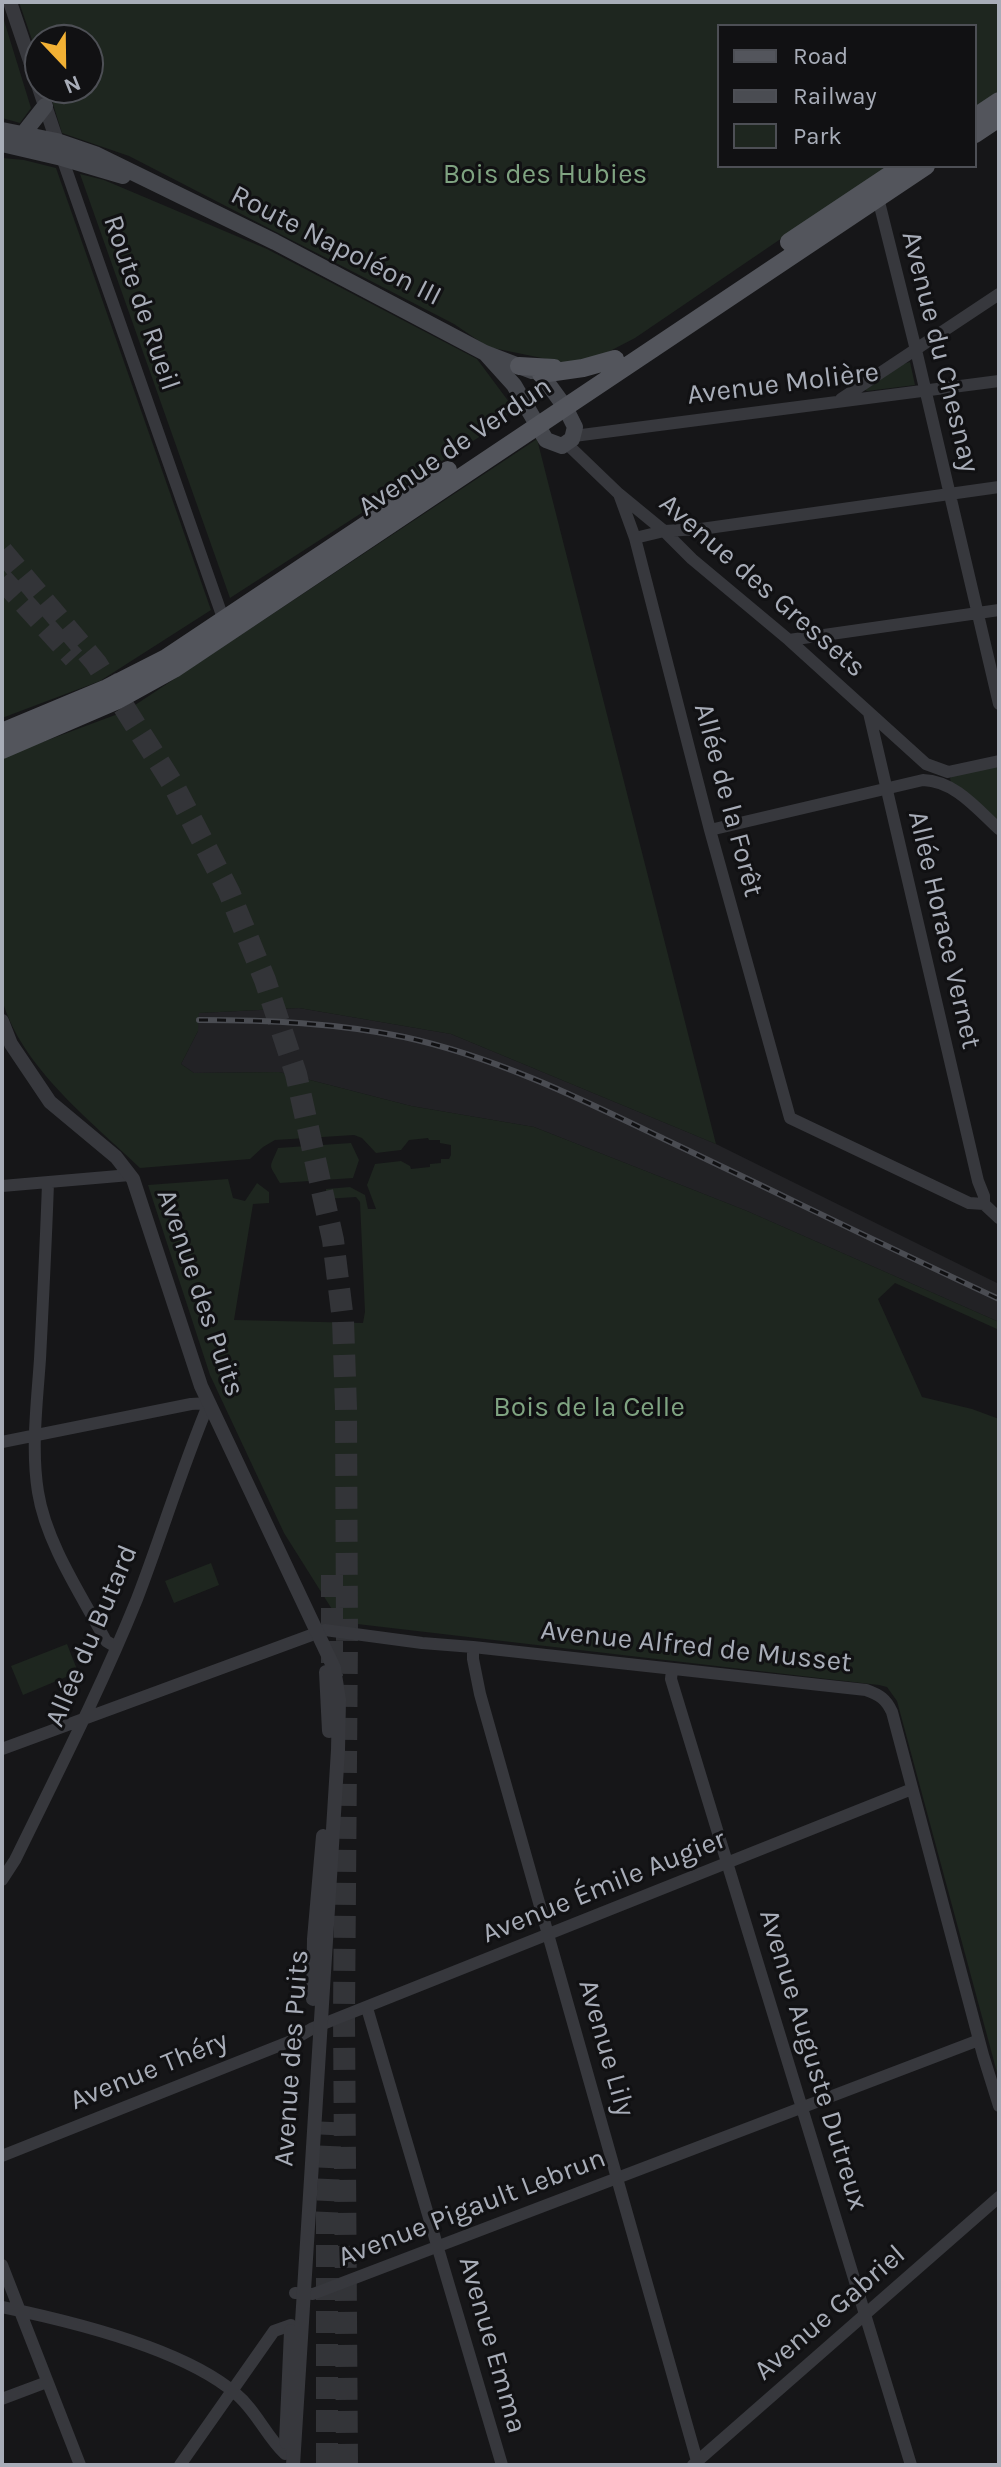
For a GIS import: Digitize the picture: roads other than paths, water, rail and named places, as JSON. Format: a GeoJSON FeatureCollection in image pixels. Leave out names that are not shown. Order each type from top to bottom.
{"type":"FeatureCollection","features":[{"type":"Feature","properties":{"kind":"main road"},"geometry":{"type":"LineString","coordinates":[[977,116],[999,101]]}},
{"type":"Feature","properties":{"kind":"main road"},"geometry":{"type":"LineString","coordinates":[[23,134],[45,106]]}},
{"type":"Feature","properties":{"kind":"main road"},"geometry":{"type":"LineString","coordinates":[[977,133],[999,118]]}},
{"type":"Feature","properties":{"kind":"main road","name":"Route Napoléon III"},"geometry":{"type":"LineString","coordinates":[[2,130],[23,134],[60,149]]}},
{"type":"Feature","properties":{"kind":"main road","name":"Route Napoléon III"},"geometry":{"type":"LineString","coordinates":[[2,144],[95,154],[341,276],[485,353],[541,374]]}},
{"type":"Feature","properties":{"kind":"main road","name":"Avenue de Verdun"},"geometry":{"type":"LineString","coordinates":[[562,402],[615,359],[900,168]]}},
{"type":"Feature","properties":{"kind":"main road","name":"Avenue de Verdun"},"geometry":{"type":"LineString","coordinates":[[2,750],[118,700],[174,669],[562,402],[923,168]]}},
{"type":"Feature","properties":{"kind":"main road","name":"Route Napoléon III"},"geometry":{"type":"LineString","coordinates":[[485,353],[514,385],[534,421]]}},
{"type":"Feature","properties":{"kind":"main road"},"geometry":{"type":"LineString","coordinates":[[520,396],[541,374],[615,359]]}},
{"type":"Feature","properties":{"kind":"main road"},"geometry":{"type":"LineString","coordinates":[[519,366],[573,369]]}},
{"type":"Feature","properties":{"kind":"main road"},"geometry":{"type":"LineString","coordinates":[[534,421],[551,443],[562,446],[570,440],[575,427],[562,402],[541,374]]}},
{"type":"Feature","properties":{"kind":"main road","name":"Avenue de Verdun"},"geometry":{"type":"LineString","coordinates":[[2,732],[138,675],[534,421]]}},
{"type":"Feature","properties":{"kind":"street","name":"Route de Rueil"},"geometry":{"type":"LineString","coordinates":[[10,2],[224,621]]}},
{"type":"Feature","properties":{"kind":"street","name":"Avenue du Chesnay"},"geometry":{"type":"LineString","coordinates":[[878,198],[999,704]]}},
{"type":"Feature","properties":{"kind":"street"},"geometry":{"type":"LineString","coordinates":[[838,401],[999,294]]}},
{"type":"Feature","properties":{"kind":"street","name":"Avenue Molière"},"geometry":{"type":"LineString","coordinates":[[570,440],[999,381]]}},
{"type":"Feature","properties":{"kind":"street","name":"Avenue des Gressets"},"geometry":{"type":"LineString","coordinates":[[570,440],[619,494],[789,640],[926,764],[948,772],[999,761]]}},
{"type":"Feature","properties":{"kind":"street"},"geometry":{"type":"LineString","coordinates":[[635,538],[664,531],[701,529],[999,487]]}},
{"type":"Feature","properties":{"kind":"street","name":"Allée de la Forêt"},"geometry":{"type":"LineString","coordinates":[[619,494],[635,538],[710,830],[790,1118],[969,1203],[984,1204]]}},
{"type":"Feature","properties":{"kind":"street"},"geometry":{"type":"LineString","coordinates":[[789,640],[999,610]]}},
{"type":"Feature","properties":{"kind":"street","name":"Allée Horace Vernet"},"geometry":{"type":"LineString","coordinates":[[869,713],[984,1204]]}},
{"type":"Feature","properties":{"kind":"street"},"geometry":{"type":"LineString","coordinates":[[710,830],[923,780],[952,787],[999,829]]}},
{"type":"Feature","properties":{"kind":"street","name":"Avenue des Puits"},"geometry":{"type":"LineString","coordinates":[[2,1021],[6,1048],[50,1102],[122,1163],[137,1187],[193,1366],[334,1668],[339,1717],[287,2461]]}},
{"type":"Feature","properties":{"kind":"street"},"geometry":{"type":"LineString","coordinates":[[2,1186],[130,1175]]}},
{"type":"Feature","properties":{"kind":"street"},"geometry":{"type":"LineString","coordinates":[[48,1183],[35,1436],[38,1493],[49,1530],[106,1641],[116,1647]]}},
{"type":"Feature","properties":{"kind":"street"},"geometry":{"type":"LineString","coordinates":[[984,1204],[999,1218]]}},
{"type":"Feature","properties":{"kind":"street"},"geometry":{"type":"LineString","coordinates":[[2,1442],[209,1403]]}},
{"type":"Feature","properties":{"kind":"street","name":"Allée du Butard"},"geometry":{"type":"LineString","coordinates":[[2,1880],[15,1860],[84,1720],[116,1647],[209,1403]]}},
{"type":"Feature","properties":{"kind":"street"},"geometry":{"type":"LineString","coordinates":[[2,1749],[318,1632]]}},
{"type":"Feature","properties":{"kind":"street","name":"Avenue Alfred de Musset"},"geometry":{"type":"LineString","coordinates":[[318,1632],[866,1690],[882,1697],[892,1712],[999,2106]]}},
{"type":"Feature","properties":{"kind":"street","name":"Avenue Lily"},"geometry":{"type":"LineString","coordinates":[[473,1647],[480,1694],[618,2178],[695,2464]]}},
{"type":"Feature","properties":{"kind":"street","name":"Avenue Auguste Dutreux"},"geometry":{"type":"LineString","coordinates":[[672,1670],[671,1679],[911,2465]]}},
{"type":"Feature","properties":{"kind":"street","name":"Avenue Émile Augier"},"geometry":{"type":"LineString","coordinates":[[317,2027],[912,1789]]}},
{"type":"Feature","properties":{"kind":"street","name":"Avenue Emma"},"geometry":{"type":"LineString","coordinates":[[367,2008],[502,2465]]}},
{"type":"Feature","properties":{"kind":"street","name":"Avenue Théry"},"geometry":{"type":"LineString","coordinates":[[2,2156],[291,2041],[317,2027]]}},
{"type":"Feature","properties":{"kind":"street","name":"Avenue Pigault Lebrun"},"geometry":{"type":"LineString","coordinates":[[300,2293],[313,2294],[979,2040]]}},
{"type":"Feature","properties":{"kind":"street","name":"Avenue Gabriel"},"geometry":{"type":"LineString","coordinates":[[695,2464],[999,2197]]}},
{"type":"Feature","properties":{"kind":"street"},"geometry":{"type":"LineString","coordinates":[[2,2265],[80,2465]]}},
{"type":"Feature","properties":{"kind":"street","name":"Avenue des Puits"},"geometry":{"type":"LineString","coordinates":[[293,2393],[291,2325],[300,2293]]}},
{"type":"Feature","properties":{"kind":"street"},"geometry":{"type":"LineString","coordinates":[[2,2307],[91,2329],[197,2367],[243,2400],[287,2461]]}},
{"type":"Feature","properties":{"kind":"street"},"geometry":{"type":"LineString","coordinates":[[180,2465],[274,2331],[291,2325]]}},
{"type":"Feature","properties":{"kind":"street"},"geometry":{"type":"LineString","coordinates":[[2,2399],[47,2382]]}},
{"type":"Feature","properties":{"kind":"tunnel"},"geometry":{"type":"LineString","coordinates":[[2,551],[96,663],[174,786],[229,892],[265,980],[296,1074],[333,1240],[343,1320],[346,1408],[344,2015],[347,2465]]}},
{"type":"Feature","properties":{"kind":"tunnel"},"geometry":{"type":"LineString","coordinates":[[2,579],[74,658]]}},
{"type":"Feature","properties":{"kind":"tunnel"},"geometry":{"type":"LineString","coordinates":[[332,1575],[332,1676]]}},
{"type":"Feature","properties":{"kind":"tunnel"},"geometry":{"type":"LineString","coordinates":[[327,2465],[327,2214],[331,2122]]}},
{"type":"Feature","properties":{"kind":"railway"},"geometry":{"type":"LineString","coordinates":[[199,1020],[353,1028],[404,1037],[472,1056],[537,1080],[601,1109],[999,1299]]}},
{"type":"Feature","properties":{"kind":"park label","name":"Bois des Hubies"},"geometry":{"type":"Point","coordinates":[545,175]}},
{"type":"Feature","properties":{"kind":"park label","name":"Bois de la Celle"},"geometry":{"type":"Point","coordinates":[589,1408]}}]}
